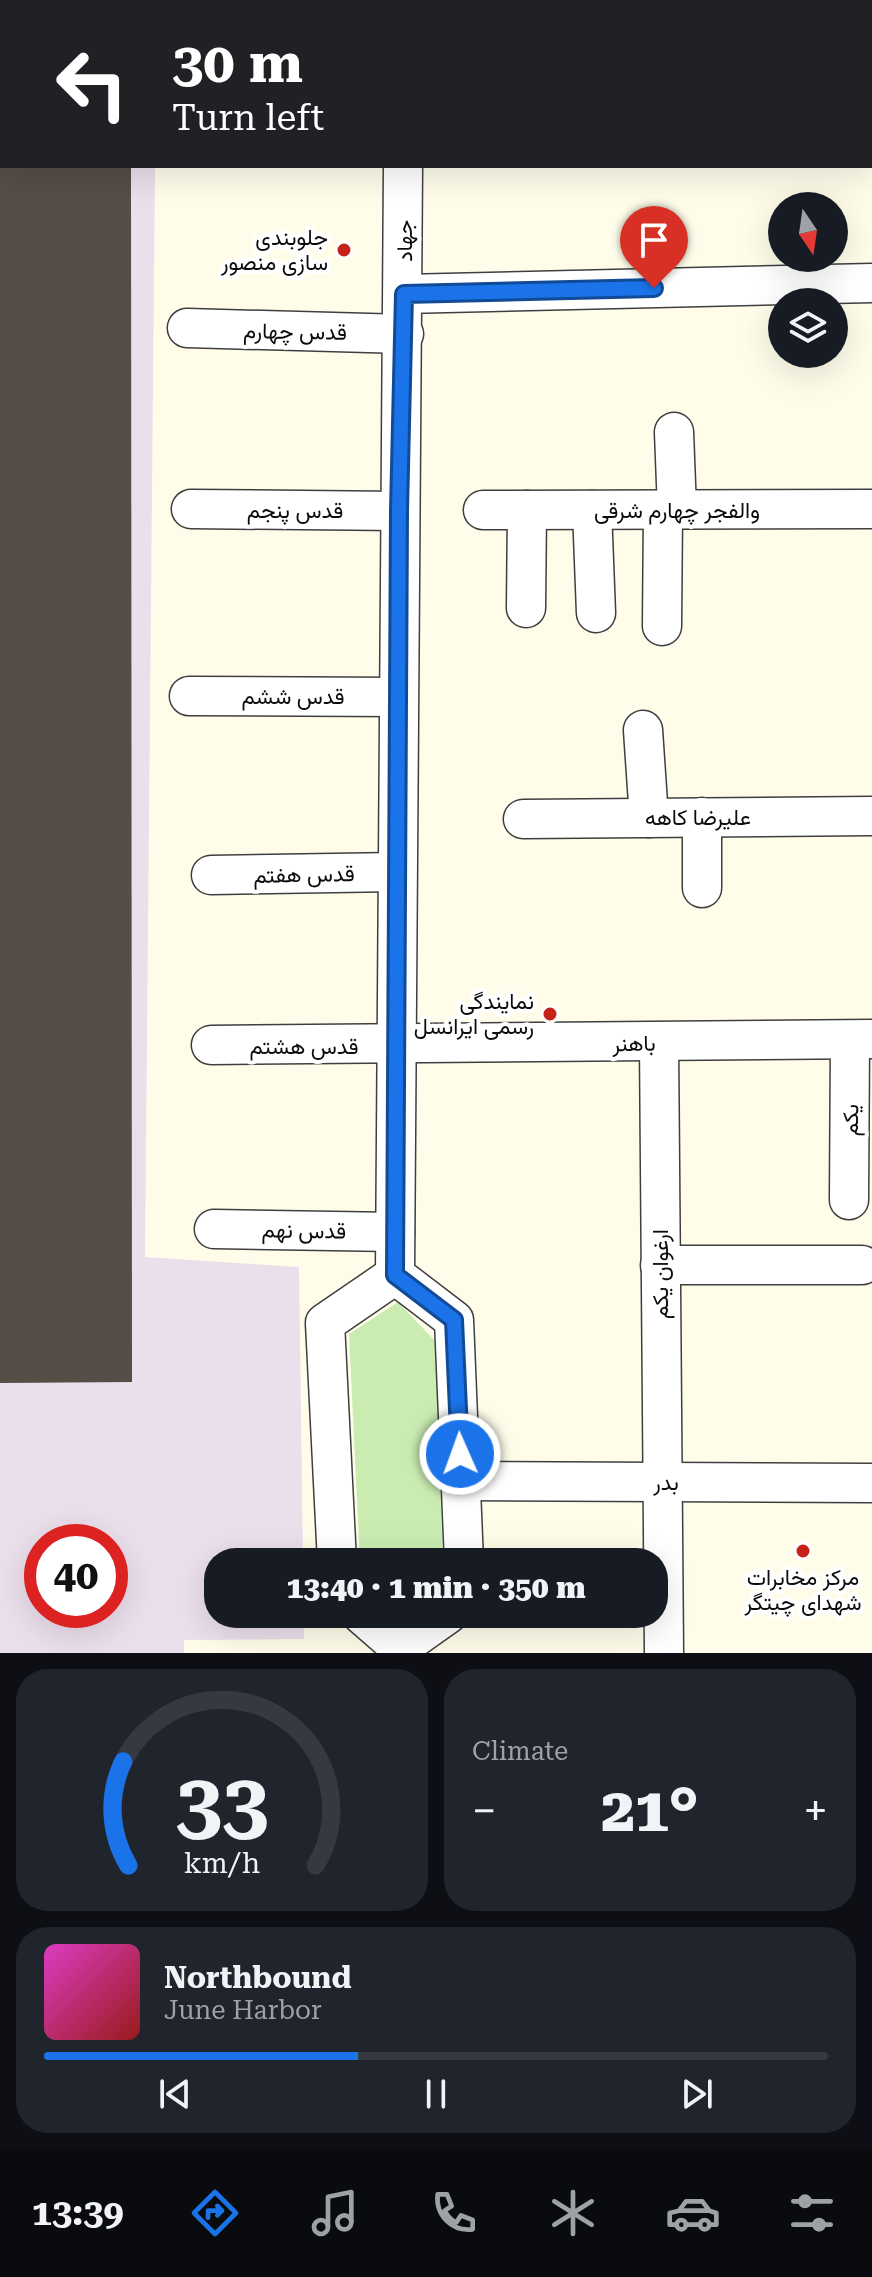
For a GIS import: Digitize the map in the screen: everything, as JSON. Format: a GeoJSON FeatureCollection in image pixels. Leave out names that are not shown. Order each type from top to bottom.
{"type":"FeatureCollection","features":[{"type":"Feature","properties":{"kind":"street","name":"جهاد"},"geometry":{"type":"LineString","coordinates":[[395,1275],[403,168]]}},
{"type":"Feature","properties":{"kind":"street"},"geometry":{"type":"LineString","coordinates":[[404,294],[872,283]]}},
{"type":"Feature","properties":{"kind":"street","name":"قدس چهارم"},"geometry":{"type":"LineString","coordinates":[[187,328],[404,334]]}},
{"type":"Feature","properties":{"kind":"street"},"geometry":{"type":"LineString","coordinates":[[662,626],[674,432]]}},
{"type":"Feature","properties":{"kind":"street","name":"قدس پنجم"},"geometry":{"type":"LineString","coordinates":[[191,509],[399,511]]}},
{"type":"Feature","properties":{"kind":"street","name":"والفجر چهارم شرقی"},"geometry":{"type":"LineString","coordinates":[[483,510],[872,509]]}},
{"type":"Feature","properties":{"kind":"street"},"geometry":{"type":"LineString","coordinates":[[526,608],[527,510]]}},
{"type":"Feature","properties":{"kind":"street"},"geometry":{"type":"LineString","coordinates":[[592,510],[596,613]]}},
{"type":"Feature","properties":{"kind":"street","name":"قدس ششم"},"geometry":{"type":"LineString","coordinates":[[189,696],[398,697]]}},
{"type":"Feature","properties":{"kind":"street"},"geometry":{"type":"LineString","coordinates":[[643,730],[649,818]]}},
{"type":"Feature","properties":{"kind":"street","name":"علیرضا کاهه"},"geometry":{"type":"LineString","coordinates":[[523,819],[872,816]]}},
{"type":"Feature","properties":{"kind":"street"},"geometry":{"type":"LineString","coordinates":[[702,817],[702,888]]}},
{"type":"Feature","properties":{"kind":"street","name":"قدس هفتم"},"geometry":{"type":"LineString","coordinates":[[211,875],[397,872]]}},
{"type":"Feature","properties":{"kind":"street","name":"باهنر"},"geometry":{"type":"LineString","coordinates":[[396,1046],[861,1040]]}},
{"type":"Feature","properties":{"kind":"street","name":"یکم"},"geometry":{"type":"LineString","coordinates":[[849,1200],[861,1040]]}},
{"type":"Feature","properties":{"kind":"street","name":"ارغوان یکم"},"geometry":{"type":"LineString","coordinates":[[659,1043],[664,1653]]}},
{"type":"Feature","properties":{"kind":"street","name":"قدس هشتم"},"geometry":{"type":"LineString","coordinates":[[211,1045],[396,1046]]}},
{"type":"Feature","properties":{"kind":"street","name":"قدس نهم"},"geometry":{"type":"LineString","coordinates":[[214,1229],[395,1232]]}},
{"type":"Feature","properties":{"kind":"street"},"geometry":{"type":"LineString","coordinates":[[660,1265],[862,1265]]}},
{"type":"Feature","properties":{"kind":"street"},"geometry":{"type":"LineString","coordinates":[[336,1548],[325,1323],[395,1275],[454,1320],[463,1548]]}},
{"type":"Feature","properties":{"kind":"street","name":"بدر"},"geometry":{"type":"LineString","coordinates":[[661,1494],[872,1483]]}},
{"type":"Feature","properties":{"kind":"street","name":"بدر"},"geometry":{"type":"LineString","coordinates":[[461,1493],[661,1494],[872,1507]]}},
{"type":"Feature","properties":{"kind":"street"},"geometry":{"type":"LineString","coordinates":[[376,1628],[400,1650],[429,1628]]}},
{"type":"Feature","properties":{"kind":"shaded area"},"geometry":{"type":"Polygon","coordinates":[[[0,168],[155,168],[145,1257],[299,1267],[303,1548],[204,1548],[204,1628],[304,1628],[304,1639],[184,1640],[184,1653],[0,1653],[0,168]]]}},
{"type":"Feature","properties":{"kind":"green space"},"geometry":{"type":"Polygon","coordinates":[[[398,1302],[435,1341],[442,1548],[359,1548],[349,1334],[398,1302]]]}},
{"type":"Feature","properties":{"kind":"building"},"geometry":{"type":"Polygon","coordinates":[[[0,168],[131,168],[132,1382],[0,1383],[0,168]]]}},
{"type":"Feature","properties":{"kind":"place","name":"جلوبندی سازی منصور"},"geometry":{"type":"Point","coordinates":[344,250]}},
{"type":"Feature","properties":{"kind":"place","name":"نمایندگی رسمی ایرانسل"},"geometry":{"type":"Point","coordinates":[550,1014]}},
{"type":"Feature","properties":{"kind":"place","name":"مرکز مخابرات شهدای چیتگر"},"geometry":{"type":"Point","coordinates":[803,1551]}},
{"type":"Feature","properties":{"kind":"route"},"geometry":{"type":"LineString","coordinates":[[460,1454],[454,1320],[395,1275],[399,511],[404,294],[654,288]]}}]}
